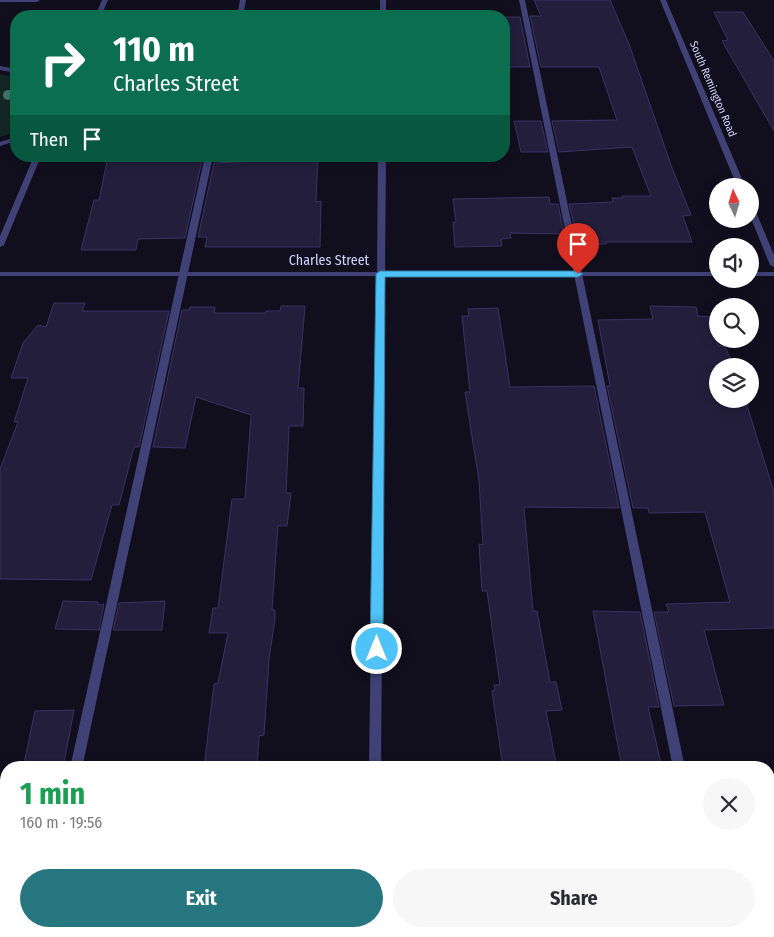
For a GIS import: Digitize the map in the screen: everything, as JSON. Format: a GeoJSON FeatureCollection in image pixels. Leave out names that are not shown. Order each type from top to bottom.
{"type":"FeatureCollection","features":[{"type":"Feature","properties":{"kind":"street"},"geometry":{"type":"LineString","coordinates":[[0,0],[36,0]]}},
{"type":"Feature","properties":{"kind":"street"},"geometry":{"type":"LineString","coordinates":[[522,0],[678,761]]}},
{"type":"Feature","properties":{"kind":"street","name":"South Remington Road"},"geometry":{"type":"LineString","coordinates":[[663,0],[738,178]]}},
{"type":"Feature","properties":{"kind":"street"},"geometry":{"type":"LineString","coordinates":[[0,245],[35,162]]}},
{"type":"Feature","properties":{"kind":"street"},"geometry":{"type":"LineString","coordinates":[[78,761],[208,162]]}},
{"type":"Feature","properties":{"kind":"street"},"geometry":{"type":"LineString","coordinates":[[375,761],[382,162]]}},
{"type":"Feature","properties":{"kind":"street"},"geometry":{"type":"LineString","coordinates":[[759,228],[774,265]]}},
{"type":"Feature","properties":{"kind":"street","name":"Charles Street"},"geometry":{"type":"LineString","coordinates":[[0,274],[709,274]]}},
{"type":"Feature","properties":{"kind":"street"},"geometry":{"type":"LineString","coordinates":[[759,274],[774,274]]}},
{"type":"Feature","properties":{"kind":"green space"},"geometry":{"type":"Polygon","coordinates":[[[0,74],[10,76],[10,134],[0,137],[0,74]]]}},
{"type":"Feature","properties":{"kind":"building"},"geometry":{"type":"Polygon","coordinates":[[[534,0],[610,0],[629,44],[672,168],[691,215],[683,216],[692,242],[606,242],[606,244],[581,244],[579,234],[576,234],[569,204],[613,202],[612,198],[623,198],[622,196],[651,196],[632,147],[559,152],[552,121],[617,120],[599,67],[541,67],[530,16],[541,16],[534,0]]]}},
{"type":"Feature","properties":{"kind":"building"},"geometry":{"type":"Polygon","coordinates":[[[714,12],[743,12],[774,61],[774,131],[722,41],[728,40],[714,12]]]}},
{"type":"Feature","properties":{"kind":"building"},"geometry":{"type":"Polygon","coordinates":[[[510,17],[520,17],[530,67],[510,67],[510,17]]]}},
{"type":"Feature","properties":{"kind":"building"},"geometry":{"type":"Polygon","coordinates":[[[514,121],[541,121],[548,152],[521,152],[514,121]]]}},
{"type":"Feature","properties":{"kind":"building"},"geometry":{"type":"Polygon","coordinates":[[[107,162],[202,162],[185,238],[138,239],[136,250],[81,250],[94,200],[99,200],[107,162]]]}},
{"type":"Feature","properties":{"kind":"building"},"geometry":{"type":"Polygon","coordinates":[[[318,162],[316,202],[321,201],[320,247],[205,247],[207,237],[198,237],[214,163],[318,162]]]}},
{"type":"Feature","properties":{"kind":"building"},"geometry":{"type":"Polygon","coordinates":[[[549,197],[550,204],[558,204],[564,234],[510,233],[511,238],[501,239],[502,246],[455,247],[453,222],[456,222],[453,199],[549,197]]]}},
{"type":"Feature","properties":{"kind":"building"},"geometry":{"type":"Polygon","coordinates":[[[54,303],[85,303],[82,311],[169,311],[139,447],[134,447],[119,505],[112,505],[91,580],[0,579],[0,469],[18,422],[14,422],[28,378],[11,378],[23,343],[38,325],[46,327],[54,303]]]}},
{"type":"Feature","properties":{"kind":"building"},"geometry":{"type":"Polygon","coordinates":[[[281,306],[305,306],[298,388],[304,388],[303,426],[289,426],[286,493],[291,493],[287,526],[278,526],[272,610],[275,610],[275,619],[269,659],[264,735],[259,736],[257,761],[205,761],[214,684],[218,683],[228,633],[209,633],[213,608],[218,608],[232,499],[245,499],[251,415],[196,397],[185,448],[153,447],[182,310],[189,310],[190,307],[215,307],[214,313],[266,313],[266,311],[280,311],[281,306]]]}},
{"type":"Feature","properties":{"kind":"building"},"geometry":{"type":"Polygon","coordinates":[[[650,306],[696,307],[698,316],[709,317],[709,348],[726,348],[730,358],[709,358],[709,408],[748,408],[774,492],[774,628],[704,630],[724,705],[674,706],[654,612],[669,612],[666,604],[730,602],[705,512],[649,513],[648,508],[633,508],[607,386],[610,386],[598,320],[653,319],[650,306]]]}},
{"type":"Feature","properties":{"kind":"building"},"geometry":{"type":"Polygon","coordinates":[[[498,308],[510,387],[594,386],[619,508],[524,507],[533,611],[537,611],[550,682],[556,682],[562,710],[546,711],[556,761],[502,761],[492,691],[495,690],[494,685],[500,685],[487,591],[482,591],[479,544],[483,545],[479,481],[465,392],[470,392],[462,316],[469,316],[468,309],[498,308]]]}},
{"type":"Feature","properties":{"kind":"building"},"geometry":{"type":"Polygon","coordinates":[[[63,601],[98,602],[98,605],[104,604],[99,630],[55,629],[63,601]]]}},
{"type":"Feature","properties":{"kind":"building"},"geometry":{"type":"Polygon","coordinates":[[[165,601],[162,630],[113,630],[119,603],[165,601]]]}},
{"type":"Feature","properties":{"kind":"building"},"geometry":{"type":"Polygon","coordinates":[[[593,611],[640,612],[659,707],[648,707],[660,761],[621,761],[593,611]]]}},
{"type":"Feature","properties":{"kind":"building"},"geometry":{"type":"Polygon","coordinates":[[[74,710],[64,761],[24,761],[35,711],[74,710]]]}},
{"type":"Feature","properties":{"kind":"route"},"geometry":{"type":"LineString","coordinates":[[377,649],[380,274],[578,274]]}}]}
